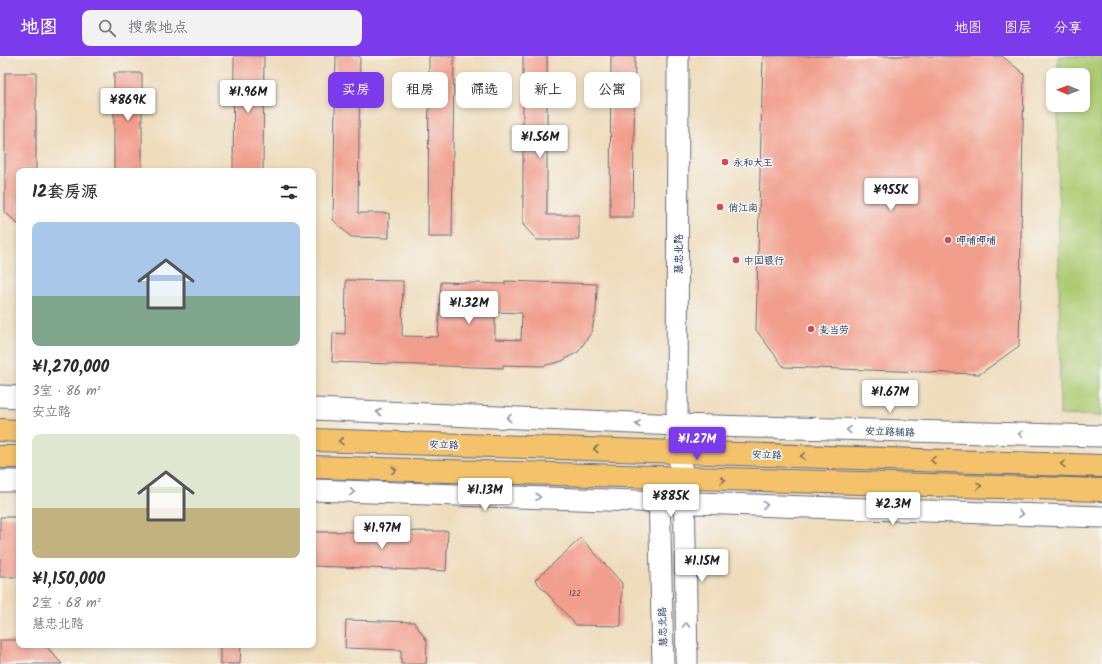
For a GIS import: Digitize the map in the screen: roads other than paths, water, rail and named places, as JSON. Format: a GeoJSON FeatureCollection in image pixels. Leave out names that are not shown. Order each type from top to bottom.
{"type":"FeatureCollection","features":[{"type":"Feature","properties":{"kind":"main road"},"geometry":{"type":"LineString","coordinates":[[0,430],[16,431]]}},
{"type":"Feature","properties":{"kind":"main road","name":"安立路"},"geometry":{"type":"LineString","coordinates":[[316,440],[1102,466]]}},
{"type":"Feature","properties":{"kind":"main road"},"geometry":{"type":"LineString","coordinates":[[0,457],[16,458]]}},
{"type":"Feature","properties":{"kind":"main road"},"geometry":{"type":"LineString","coordinates":[[316,467],[1102,490]]}},
{"type":"Feature","properties":{"kind":"street","name":"慧忠北路"},"geometry":{"type":"LineString","coordinates":[[678,56],[677,451],[684,479],[687,664]]}},
{"type":"Feature","properties":{"kind":"street"},"geometry":{"type":"LineString","coordinates":[[0,396],[16,397]]}},
{"type":"Feature","properties":{"kind":"street"},"geometry":{"type":"LineString","coordinates":[[316,409],[677,425]]}},
{"type":"Feature","properties":{"kind":"street","name":"安立路辅路"},"geometry":{"type":"LineString","coordinates":[[677,425],[1102,436]]}},
{"type":"Feature","properties":{"kind":"street"},"geometry":{"type":"LineString","coordinates":[[659,478],[677,451]]}},
{"type":"Feature","properties":{"kind":"street","name":"慧忠北路"},"geometry":{"type":"LineString","coordinates":[[659,478],[663,664]]}},
{"type":"Feature","properties":{"kind":"street"},"geometry":{"type":"LineString","coordinates":[[0,481],[16,481]]}},
{"type":"Feature","properties":{"kind":"street"},"geometry":{"type":"LineString","coordinates":[[316,490],[1102,517]]}},
{"type":"Feature","properties":{"kind":"place","name":"永和大王"},"geometry":{"type":"Point","coordinates":[725,162]}},
{"type":"Feature","properties":{"kind":"place","name":"俏江南"},"geometry":{"type":"Point","coordinates":[720,207]}},
{"type":"Feature","properties":{"kind":"place","name":"呷哺呷哺"},"geometry":{"type":"Point","coordinates":[948,240]}},
{"type":"Feature","properties":{"kind":"place","name":"中国银行"},"geometry":{"type":"Point","coordinates":[736,260]}},
{"type":"Feature","properties":{"kind":"place","name":"麦当劳"},"geometry":{"type":"Point","coordinates":[811,329]}}]}
